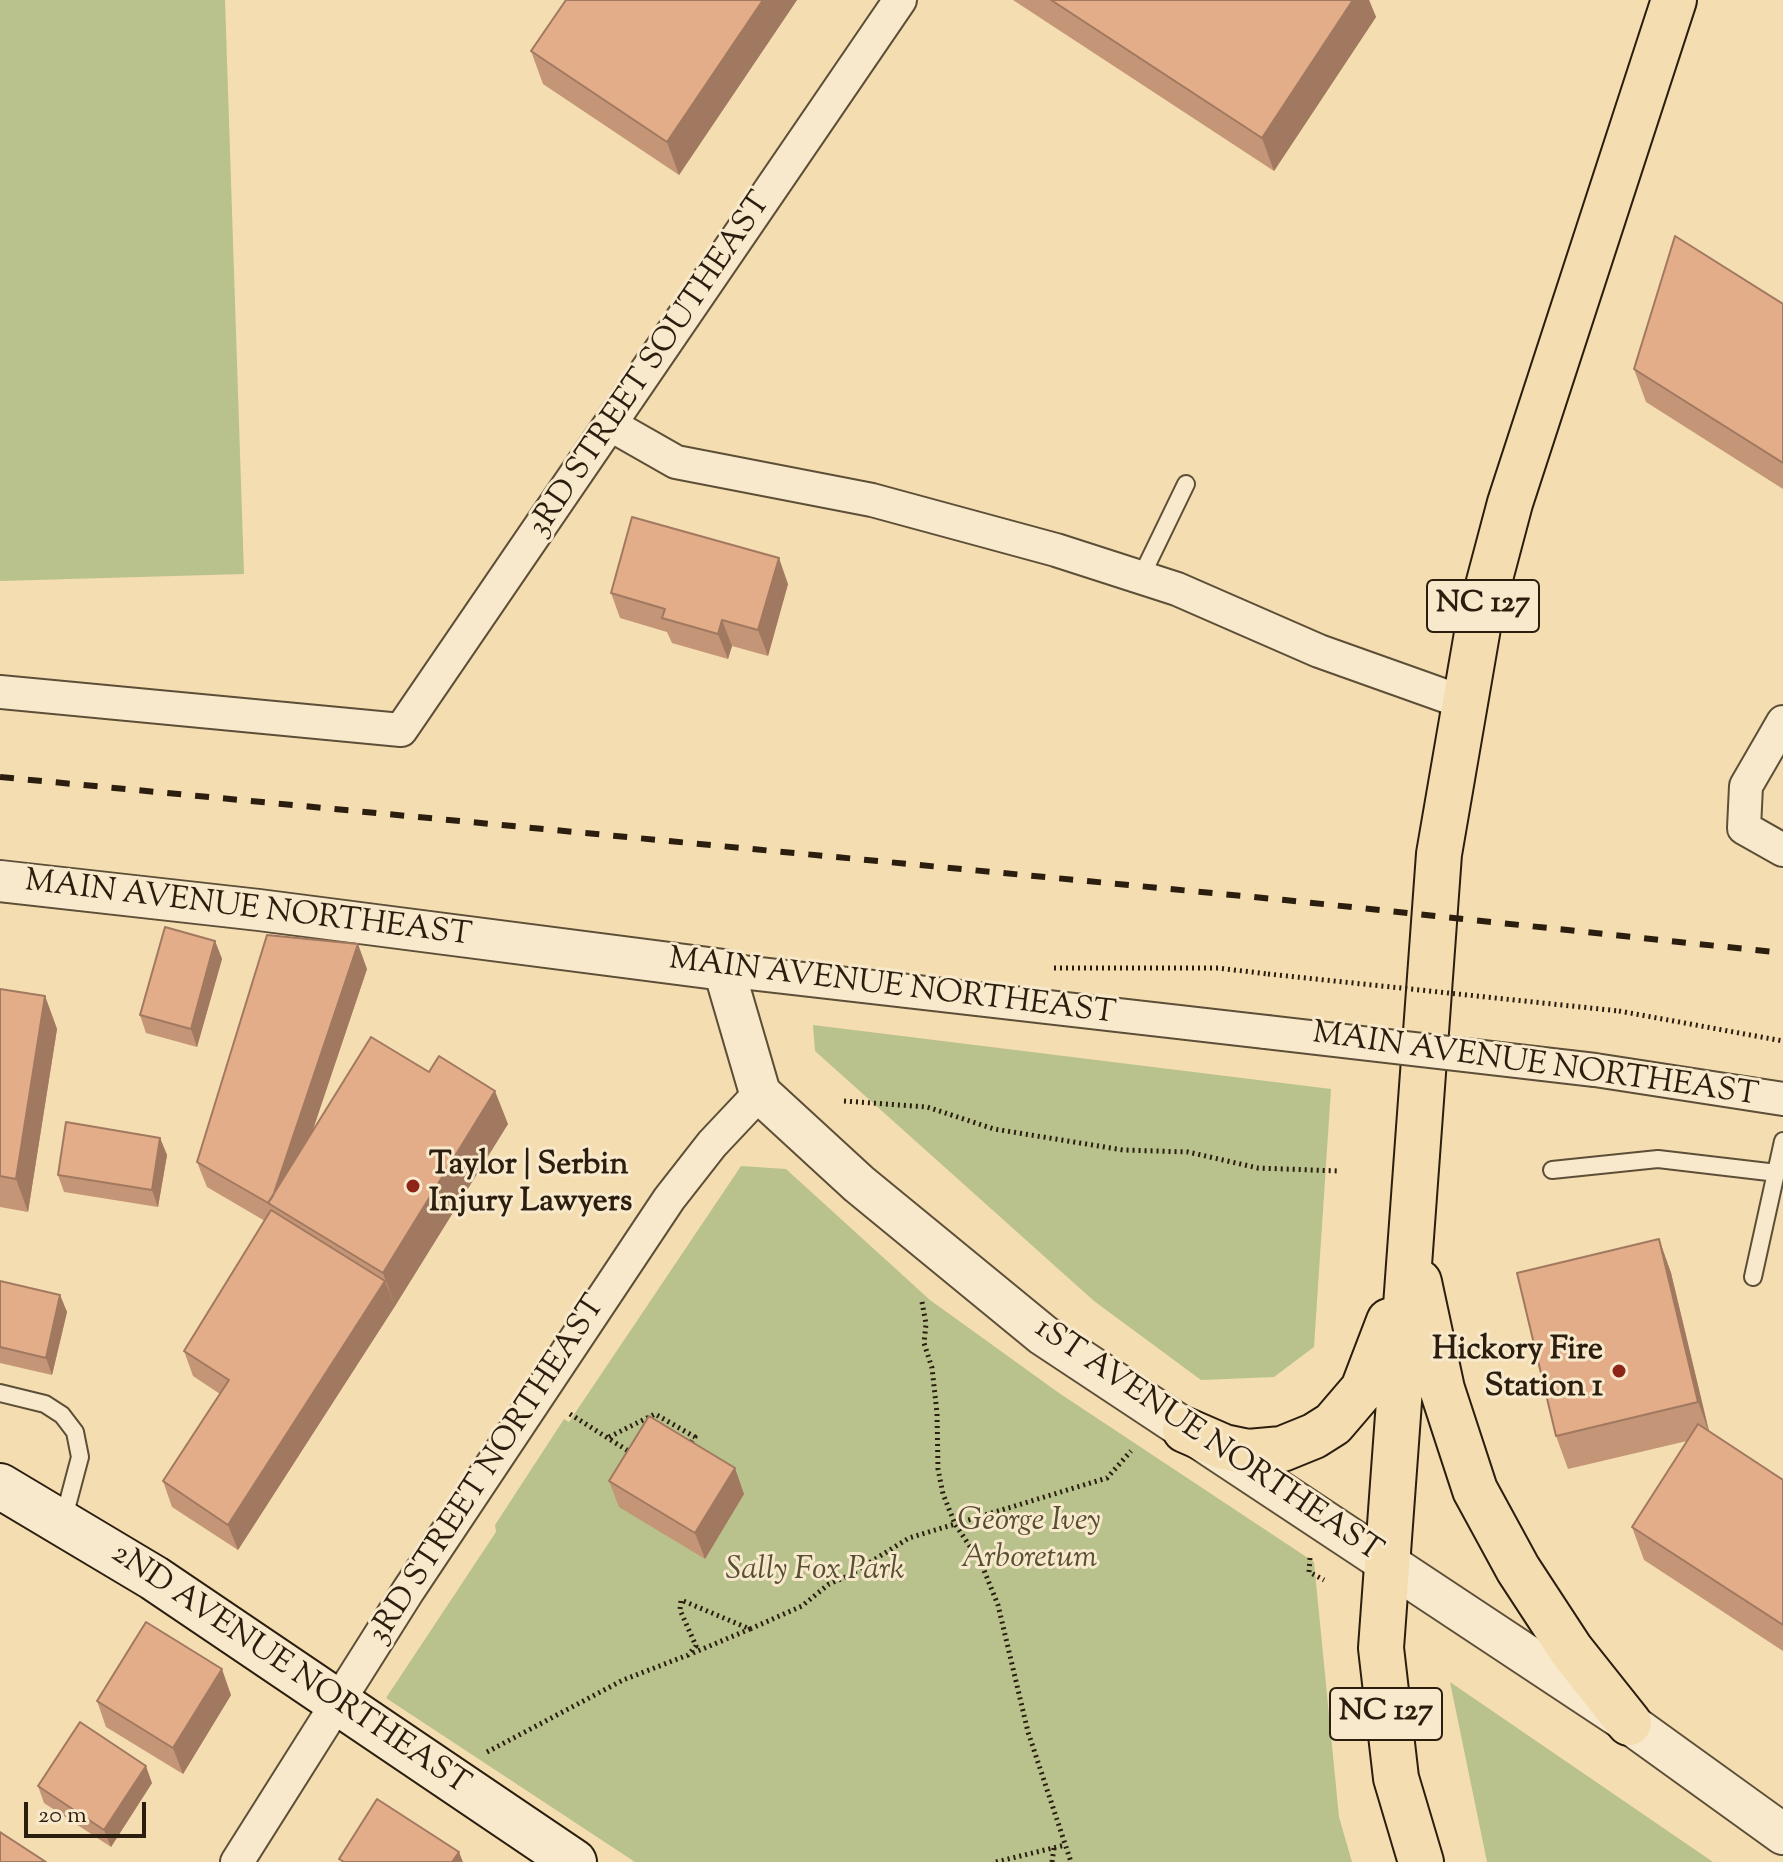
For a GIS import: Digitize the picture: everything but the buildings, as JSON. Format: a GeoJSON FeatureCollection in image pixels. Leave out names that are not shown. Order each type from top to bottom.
{"type":"FeatureCollection","features":[{"type":"Feature","properties":{"kind":"main road","name":"NC 127"},"geometry":{"type":"LineString","coordinates":[[1421,1862],[1396,1778],[1386,1714],[1381,1648],[1384,1561],[1439,854],[1480,616],[1510,503],[1674,0]]}},
{"type":"Feature","properties":{"kind":"main road"},"geometry":{"type":"LineString","coordinates":[[1185,1430],[1224,1447],[1248,1452],[1282,1449],[1333,1424],[1363,1389],[1387,1329],[1409,1237]]}},
{"type":"Feature","properties":{"kind":"main road"},"geometry":{"type":"LineString","coordinates":[[1409,1237],[1442,1389],[1475,1490],[1518,1569],[1571,1650],[1629,1723]]}},
{"type":"Feature","properties":{"kind":"main road","name":"2ND AVENUE NORTHEAST"},"geometry":{"type":"LineString","coordinates":[[0,1486],[154,1578],[339,1700],[574,1862]]}},
{"type":"Feature","properties":{"kind":"street","name":"3RD STREET SOUTHEAST"},"geometry":{"type":"LineString","coordinates":[[0,692],[401,730],[900,0]]}},
{"type":"Feature","properties":{"kind":"street"},"geometry":{"type":"LineString","coordinates":[[611,425],[676,462],[872,500],[1141,577],[1177,589],[1319,651],[1465,703]]}},
{"type":"Feature","properties":{"kind":"street"},"geometry":{"type":"LineString","coordinates":[[1783,722],[1746,786],[1744,828],[1783,850]]}},
{"type":"Feature","properties":{"kind":"street","name":"MAIN AVENUE NORTHEAST"},"geometry":{"type":"LineString","coordinates":[[0,881],[259,910],[724,970],[1595,1070],[1783,1099]]}},
{"type":"Feature","properties":{"kind":"street"},"geometry":{"type":"LineString","coordinates":[[724,970],[760,1093]]}},
{"type":"Feature","properties":{"kind":"street","name":"3RD STREET NORTHEAST"},"geometry":{"type":"LineString","coordinates":[[237,1862],[339,1700],[669,1199],[712,1144],[760,1093]]}},
{"type":"Feature","properties":{"kind":"street","name":"1ST AVENUE NORTHEAST"},"geometry":{"type":"LineString","coordinates":[[760,1093],[859,1184],[1043,1335],[1629,1723],[1783,1834]]}},
{"type":"Feature","properties":{"kind":"lane"},"geometry":{"type":"LineString","coordinates":[[1141,577],[1186,484]]}},
{"type":"Feature","properties":{"kind":"lane"},"geometry":{"type":"LineString","coordinates":[[1753,1277],[1783,1141]]}},
{"type":"Feature","properties":{"kind":"lane"},"geometry":{"type":"LineString","coordinates":[[1552,1170],[1658,1159],[1777,1173]]}},
{"type":"Feature","properties":{"kind":"lane"},"geometry":{"type":"LineString","coordinates":[[0,1393],[45,1404],[62,1415],[75,1432],[80,1457],[62,1523]]}},
{"type":"Feature","properties":{"kind":"path"},"geometry":{"type":"LineString","coordinates":[[1268,974],[1619,1011],[1783,1041]]}},
{"type":"Feature","properties":{"kind":"path"},"geometry":{"type":"LineString","coordinates":[[844,1101],[927,1107],[994,1129],[1123,1150],[1188,1152],[1258,1168],[1339,1171]]}},
{"type":"Feature","properties":{"kind":"path"},"geometry":{"type":"LineString","coordinates":[[922,1302],[926,1324],[924,1343],[932,1368],[937,1413],[938,1469],[943,1494],[955,1524],[981,1563],[998,1605],[1028,1732],[1071,1862]]}},
{"type":"Feature","properties":{"kind":"path"},"geometry":{"type":"LineString","coordinates":[[539,1394],[642,1459]]}},
{"type":"Feature","properties":{"kind":"path"},"geometry":{"type":"LineString","coordinates":[[608,1438],[655,1414],[695,1437],[682,1457]]}},
{"type":"Feature","properties":{"kind":"path"},"geometry":{"type":"LineString","coordinates":[[454,1781],[472,1760],[623,1680],[802,1606],[829,1584],[848,1576],[881,1552],[909,1538],[1093,1484],[1107,1478],[1131,1451]]}},
{"type":"Feature","properties":{"kind":"path"},"geometry":{"type":"LineString","coordinates":[[1310,1554],[1309,1572],[1324,1580]]}},
{"type":"Feature","properties":{"kind":"path"},"geometry":{"type":"LineString","coordinates":[[688,1655],[696,1646],[680,1610],[681,1600],[750,1629]]}},
{"type":"Feature","properties":{"kind":"path"},"geometry":{"type":"LineString","coordinates":[[996,1862],[1065,1845]]}},
{"type":"Feature","properties":{"kind":"path"},"geometry":{"type":"LineString","coordinates":[[1052,1862],[1054,1848]]}},
{"type":"Feature","properties":{"kind":"green space"},"geometry":{"type":"Polygon","coordinates":[[[0,0],[225,0],[244,574],[0,581],[0,0]]]}},
{"type":"Feature","properties":{"kind":"green space"},"geometry":{"type":"Polygon","coordinates":[[[813,1025],[1331,1089],[1314,1347],[1274,1377],[1201,1380],[1094,1301],[815,1051],[813,1025]]]}},
{"type":"Feature","properties":{"kind":"green space","name":"Sally Fox Park"},"geometry":{"type":"Polygon","coordinates":[[[741,1166],[786,1169],[930,1300],[1059,1393],[1314,1562],[1339,1817],[1352,1862],[635,1862],[386,1698],[496,1532],[495,1525],[564,1419],[569,1422],[741,1166]]]}},
{"type":"Feature","properties":{"kind":"green space"},"geometry":{"type":"Polygon","coordinates":[[[1450,1682],[1713,1862],[1487,1862],[1450,1682]]]}},
{"type":"Feature","properties":{"kind":"railway"},"geometry":{"type":"LineString","coordinates":[[0,777],[1285,900],[1783,953]]}},
{"type":"Feature","properties":{"kind":"place","name":"Taylor | Serbin Injury Lawyers"},"geometry":{"type":"Point","coordinates":[413,1186]}},
{"type":"Feature","properties":{"kind":"place","name":"Hickory Fire Station 1"},"geometry":{"type":"Point","coordinates":[1619,1371]}},
{"type":"Feature","properties":{"kind":"park label","name":"George Ivey Arboretum"},"geometry":{"type":"Point","coordinates":[1029,1542]}}]}
